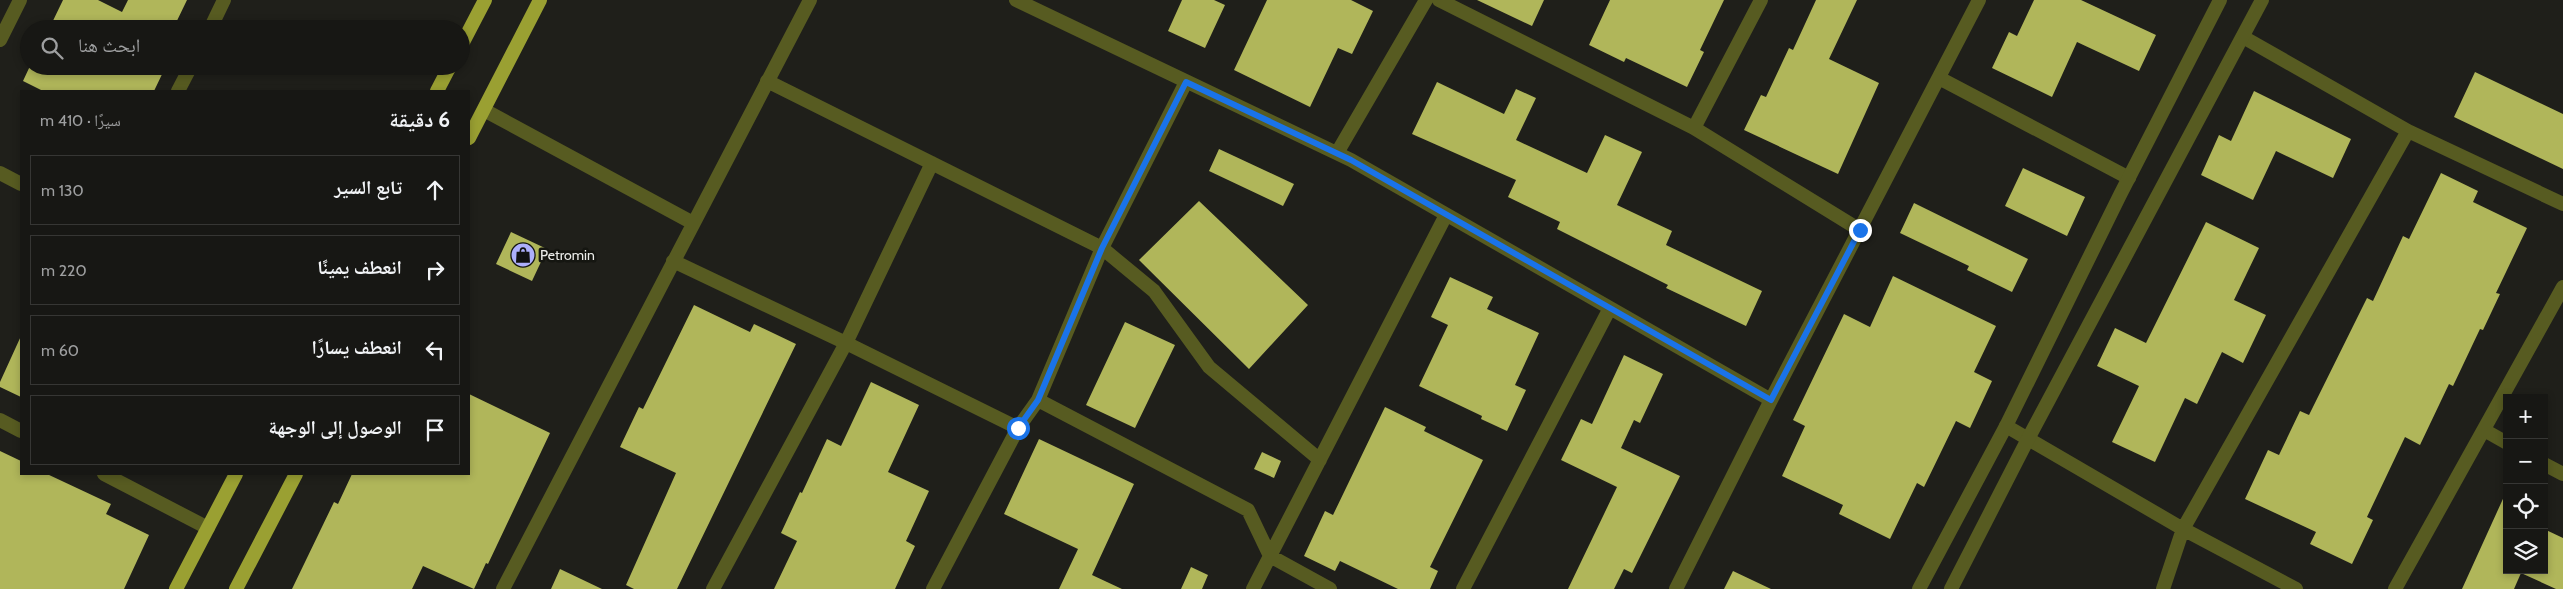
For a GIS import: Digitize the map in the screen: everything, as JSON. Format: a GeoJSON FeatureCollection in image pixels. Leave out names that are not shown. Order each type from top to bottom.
{"type":"FeatureCollection","features":[{"type":"Feature","properties":{"kind":"highway"},"geometry":{"type":"LineString","coordinates":[[470,29],[485,0]]}},
{"type":"Feature","properties":{"kind":"highway"},"geometry":{"type":"LineString","coordinates":[[470,136],[540,0]]}},
{"type":"Feature","properties":{"kind":"highway"},"geometry":{"type":"LineString","coordinates":[[438,90],[445,75]]}},
{"type":"Feature","properties":{"kind":"highway"},"geometry":{"type":"LineString","coordinates":[[176,589],[235,475]]}},
{"type":"Feature","properties":{"kind":"highway"},"geometry":{"type":"LineString","coordinates":[[236,589],[295,475]]}},
{"type":"Feature","properties":{"kind":"street"},"geometry":{"type":"LineString","coordinates":[[0,40],[20,0]]}},
{"type":"Feature","properties":{"kind":"street"},"geometry":{"type":"LineString","coordinates":[[214,20],[224,0]]}},
{"type":"Feature","properties":{"kind":"street"},"geometry":{"type":"LineString","coordinates":[[503,589],[810,0]]}},
{"type":"Feature","properties":{"kind":"street"},"geometry":{"type":"LineString","coordinates":[[1016,0],[1336,153],[1771,400]]}},
{"type":"Feature","properties":{"kind":"street"},"geometry":{"type":"LineString","coordinates":[[1336,153],[1426,0]]}},
{"type":"Feature","properties":{"kind":"street"},"geometry":{"type":"LineString","coordinates":[[1440,0],[1694,128],[1860,230]]}},
{"type":"Feature","properties":{"kind":"street"},"geometry":{"type":"LineString","coordinates":[[1694,128],[1761,0]]}},
{"type":"Feature","properties":{"kind":"street"},"geometry":{"type":"LineString","coordinates":[[1676,589],[1771,400],[1979,0]]}},
{"type":"Feature","properties":{"kind":"street"},"geometry":{"type":"LineString","coordinates":[[1919,589],[2006,426],[2220,0]]}},
{"type":"Feature","properties":{"kind":"street"},"geometry":{"type":"LineString","coordinates":[[1951,589],[2029,437],[2262,0]]}},
{"type":"Feature","properties":{"kind":"street"},"geometry":{"type":"LineString","coordinates":[[2243,37],[2408,130],[2563,204]]}},
{"type":"Feature","properties":{"kind":"street"},"geometry":{"type":"LineString","coordinates":[[179,90],[186,75]]}},
{"type":"Feature","properties":{"kind":"street"},"geometry":{"type":"LineString","coordinates":[[1939,78],[2129,178]]}},
{"type":"Feature","properties":{"kind":"street"},"geometry":{"type":"LineString","coordinates":[[767,81],[1102,248],[1154,291],[1209,367],[1320,460]]}},
{"type":"Feature","properties":{"kind":"street"},"geometry":{"type":"LineString","coordinates":[[933,589],[1018,428],[1038,400],[1102,248],[1186,82]]}},
{"type":"Feature","properties":{"kind":"street"},"geometry":{"type":"LineString","coordinates":[[484,110],[693,223]]}},
{"type":"Feature","properties":{"kind":"street"},"geometry":{"type":"LineString","coordinates":[[2163,589],[2183,528],[2408,130]]}},
{"type":"Feature","properties":{"kind":"street"},"geometry":{"type":"LineString","coordinates":[[713,589],[846,343],[932,163]]}},
{"type":"Feature","properties":{"kind":"street"},"geometry":{"type":"LineString","coordinates":[[0,173],[20,183]]}},
{"type":"Feature","properties":{"kind":"street"},"geometry":{"type":"LineString","coordinates":[[1253,589],[1446,214]]}},
{"type":"Feature","properties":{"kind":"street"},"geometry":{"type":"LineString","coordinates":[[673,261],[846,343],[1018,428]]}},
{"type":"Feature","properties":{"kind":"street"},"geometry":{"type":"LineString","coordinates":[[2395,589],[2563,287]]}},
{"type":"Feature","properties":{"kind":"street"},"geometry":{"type":"LineString","coordinates":[[1463,589],[1610,308]]}},
{"type":"Feature","properties":{"kind":"street"},"geometry":{"type":"LineString","coordinates":[[1038,400],[1248,510],[1270,556],[1330,589]]}},
{"type":"Feature","properties":{"kind":"street"},"geometry":{"type":"LineString","coordinates":[[0,421],[20,431]]}},
{"type":"Feature","properties":{"kind":"street"},"geometry":{"type":"LineString","coordinates":[[2006,426],[2029,437],[2183,528],[2296,589]]}},
{"type":"Feature","properties":{"kind":"street"},"geometry":{"type":"LineString","coordinates":[[2484,430],[2503,441]]}},
{"type":"Feature","properties":{"kind":"street"},"geometry":{"type":"LineString","coordinates":[[2548,466],[2563,474]]}},
{"type":"Feature","properties":{"kind":"street"},"geometry":{"type":"LineString","coordinates":[[106,475],[208,528]]}},
{"type":"Feature","properties":{"kind":"building"},"geometry":{"type":"Polygon","coordinates":[[[63,0],[98,0],[122,12],[128,0],[187,0],[177,20],[53,20],[63,0]]]}},
{"type":"Feature","properties":{"kind":"building"},"geometry":{"type":"Polygon","coordinates":[[[1182,0],[1214,0],[1225,5],[1205,48],[1168,31],[1182,0]]]}},
{"type":"Feature","properties":{"kind":"building"},"geometry":{"type":"Polygon","coordinates":[[[1267,0],[1351,0],[1373,11],[1352,54],[1338,48],[1310,107],[1234,70],[1267,0]]]}},
{"type":"Feature","properties":{"kind":"building"},"geometry":{"type":"Polygon","coordinates":[[[1477,0],[1544,0],[1532,26],[1477,0]]]}},
{"type":"Feature","properties":{"kind":"building"},"geometry":{"type":"Polygon","coordinates":[[[1610,0],[1724,0],[1700,50],[1704,52],[1687,87],[1626,58],[1624,62],[1589,45],[1610,0]]]}},
{"type":"Feature","properties":{"kind":"building"},"geometry":{"type":"Polygon","coordinates":[[[1816,0],[1857,0],[1829,59],[1879,83],[1838,174],[1744,130],[1761,95],[1766,97],[1789,48],[1793,50],[1816,0]]]}},
{"type":"Feature","properties":{"kind":"building"},"geometry":{"type":"Polygon","coordinates":[[[2034,0],[2081,0],[2156,35],[2139,71],[2077,42],[2052,97],[1992,68],[2009,32],[2017,36],[2034,0]]]}},
{"type":"Feature","properties":{"kind":"building"},"geometry":{"type":"Polygon","coordinates":[[[2475,72],[2563,114],[2563,169],[2454,117],[2475,72]]]}},
{"type":"Feature","properties":{"kind":"building"},"geometry":{"type":"Polygon","coordinates":[[[26,75],[162,75],[154,90],[41,90],[23,81],[26,75]]]}},
{"type":"Feature","properties":{"kind":"building"},"geometry":{"type":"Polygon","coordinates":[[[1437,82],[1504,114],[1516,89],[1536,98],[1516,140],[1587,173],[1605,135],[1642,152],[1617,205],[1672,231],[1666,245],[1762,291],[1746,326],[1666,288],[1668,285],[1557,229],[1560,222],[1508,197],[1516,180],[1412,134],[1437,82]]]}},
{"type":"Feature","properties":{"kind":"building"},"geometry":{"type":"Polygon","coordinates":[[[2254,91],[2351,139],[2333,178],[2276,151],[2253,200],[2201,175],[2219,135],[2231,141],[2254,91]]]}},
{"type":"Feature","properties":{"kind":"building"},"geometry":{"type":"Polygon","coordinates":[[[1219,149],[1294,184],[1283,206],[1209,171],[1219,149]]]}},
{"type":"Feature","properties":{"kind":"building"},"geometry":{"type":"Polygon","coordinates":[[[2023,168],[2085,197],[2067,236],[2005,206],[2023,168]]]}},
{"type":"Feature","properties":{"kind":"building"},"geometry":{"type":"Polygon","coordinates":[[[2441,173],[2478,191],[2473,202],[2527,228],[2496,293],[2500,294],[2483,330],[2480,329],[2453,386],[2449,384],[2420,445],[2405,437],[2367,517],[2373,520],[2352,564],[2310,544],[2316,532],[2245,499],[2268,450],[2279,455],[2300,411],[2309,415],[2367,298],[2373,301],[2403,236],[2409,239],[2441,173]]]}},
{"type":"Feature","properties":{"kind":"building"},"geometry":{"type":"Polygon","coordinates":[[[1199,201],[1308,305],[1249,369],[1139,260],[1199,201]]]}},
{"type":"Feature","properties":{"kind":"building"},"geometry":{"type":"Polygon","coordinates":[[[1914,203],[2028,259],[2012,292],[1967,270],[1969,266],[1900,233],[1914,203]]]}},
{"type":"Feature","properties":{"kind":"building"},"geometry":{"type":"Polygon","coordinates":[[[2206,222],[2259,248],[2234,300],[2266,315],[2243,363],[2222,352],[2197,404],[2185,398],[2155,462],[2112,442],[2139,386],[2097,366],[2115,328],[2146,343],[2206,222]]]}},
{"type":"Feature","properties":{"kind":"building"},"geometry":{"type":"Polygon","coordinates":[[[511,232],[547,249],[532,281],[496,264],[511,232]]]}},
{"type":"Feature","properties":{"kind":"building"},"geometry":{"type":"Polygon","coordinates":[[[1893,276],[1996,326],[1974,372],[1992,381],[1970,428],[1956,421],[1924,487],[1917,483],[1890,539],[1839,514],[1843,505],[1782,476],[1805,426],[1793,420],[1844,314],[1870,327],[1893,276]]]}},
{"type":"Feature","properties":{"kind":"building"},"geometry":{"type":"Polygon","coordinates":[[[1450,277],[1493,297],[1487,309],[1539,333],[1515,385],[1526,390],[1507,431],[1481,419],[1482,416],[1419,386],[1448,325],[1431,317],[1450,277]]]}},
{"type":"Feature","properties":{"kind":"building"},"geometry":{"type":"Polygon","coordinates":[[[694,305],[750,332],[754,324],[796,344],[677,589],[634,589],[626,585],[676,473],[620,447],[639,407],[643,409],[694,305]]]}},
{"type":"Feature","properties":{"kind":"building"},"geometry":{"type":"Polygon","coordinates":[[[1125,322],[1175,345],[1135,428],[1086,405],[1125,322]]]}},
{"type":"Feature","properties":{"kind":"building"},"geometry":{"type":"Polygon","coordinates":[[[20,338],[20,397],[0,387],[0,382],[20,338]]]}},
{"type":"Feature","properties":{"kind":"building"},"geometry":{"type":"Polygon","coordinates":[[[1624,355],[1663,374],[1640,423],[1634,420],[1621,448],[1680,476],[1632,573],[1624,569],[1614,589],[1568,589],[1617,487],[1561,460],[1581,419],[1592,424],[1624,355]]]}},
{"type":"Feature","properties":{"kind":"building"},"geometry":{"type":"Polygon","coordinates":[[[871,382],[919,405],[888,472],[929,491],[906,541],[915,546],[895,589],[774,589],[797,541],[781,533],[800,492],[802,493],[827,439],[841,446],[871,382]]]}},
{"type":"Feature","properties":{"kind":"building"},"geometry":{"type":"Polygon","coordinates":[[[470,394],[550,433],[488,564],[486,563],[474,589],[423,566],[412,589],[292,589],[334,502],[338,504],[352,475],[470,475],[470,394]]]}},
{"type":"Feature","properties":{"kind":"building"},"geometry":{"type":"Polygon","coordinates":[[[1385,407],[1426,427],[1424,431],[1483,460],[1430,567],[1438,571],[1430,589],[1398,589],[1340,561],[1335,571],[1304,556],[1325,511],[1333,515],[1385,407]]]}},
{"type":"Feature","properties":{"kind":"building"},"geometry":{"type":"Polygon","coordinates":[[[1039,439],[1134,484],[1092,575],[1122,589],[1059,589],[1078,549],[1004,514],[1039,439]]]}},
{"type":"Feature","properties":{"kind":"building"},"geometry":{"type":"Polygon","coordinates":[[[0,451],[20,461],[20,475],[49,475],[111,504],[106,514],[149,535],[124,589],[0,589],[0,451]]]}},
{"type":"Feature","properties":{"kind":"building"},"geometry":{"type":"Polygon","coordinates":[[[1262,452],[1281,461],[1274,478],[1254,469],[1262,452]]]}},
{"type":"Feature","properties":{"kind":"building"},"geometry":{"type":"Polygon","coordinates":[[[2503,499],[2503,574],[2521,574],[2514,589],[2462,589],[2503,499]]]}},
{"type":"Feature","properties":{"kind":"building"},"geometry":{"type":"Polygon","coordinates":[[[2548,531],[2563,538],[2563,589],[2556,589],[2523,574],[2548,574],[2548,531]]]}},
{"type":"Feature","properties":{"kind":"building"},"geometry":{"type":"Polygon","coordinates":[[[1191,567],[1208,575],[1202,589],[1181,589],[1191,567]]]}},
{"type":"Feature","properties":{"kind":"building"},"geometry":{"type":"Polygon","coordinates":[[[560,569],[602,589],[551,589],[560,569]]]}},
{"type":"Feature","properties":{"kind":"building"},"geometry":{"type":"Polygon","coordinates":[[[1733,571],[1771,589],[1724,589],[1733,571]]]}},
{"type":"Feature","properties":{"kind":"place","name":"Petromin"},"geometry":{"type":"Point","coordinates":[523,255]}},
{"type":"Feature","properties":{"kind":"route"},"geometry":{"type":"LineString","coordinates":[[1018,428],[1038,400],[1102,248],[1186,82],[1351,160],[1771,400],[1860,230]]}}]}
